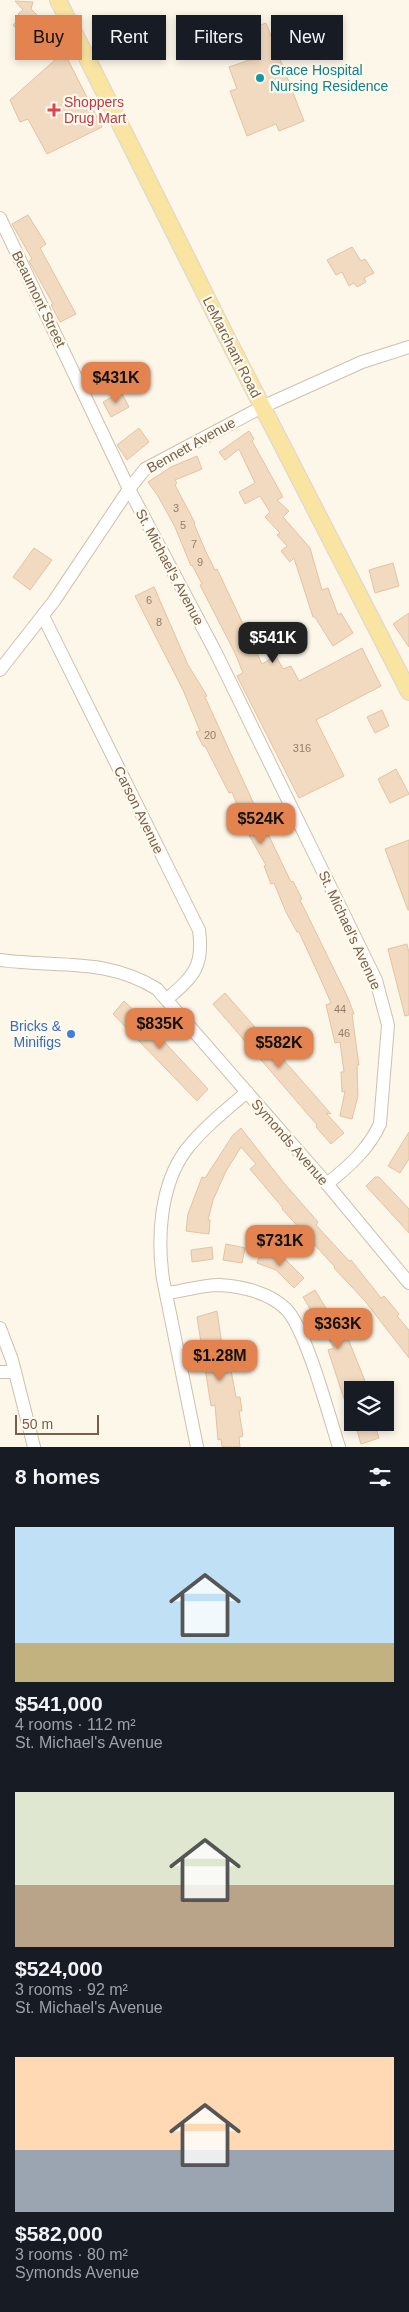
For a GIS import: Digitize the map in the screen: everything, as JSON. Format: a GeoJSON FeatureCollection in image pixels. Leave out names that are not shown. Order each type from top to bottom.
{"type":"FeatureCollection","features":[{"type":"Feature","properties":{"kind":"main road","name":"LeMarchant Road"},"geometry":{"type":"LineString","coordinates":[[58,0],[262,407],[409,692]]}},
{"type":"Feature","properties":{"kind":"street","name":"Beaumont Street"},"geometry":{"type":"LineString","coordinates":[[0,218],[129,488]]}},
{"type":"Feature","properties":{"kind":"street","name":"Bennett Avenue"},"geometry":{"type":"LineString","coordinates":[[0,670],[43,616],[129,488],[145,469],[262,407],[362,362],[409,347]]}},
{"type":"Feature","properties":{"kind":"street","name":"St. Michael's Avenue"},"geometry":{"type":"LineString","coordinates":[[129,488],[215,651],[376,980],[388,1025],[380,1124],[362,1153],[327,1184]]}},
{"type":"Feature","properties":{"kind":"street","name":"Carson Avenue"},"geometry":{"type":"LineString","coordinates":[[43,616],[199,930],[201,949],[198,964],[192,976],[167,999]]}},
{"type":"Feature","properties":{"kind":"street","name":"Symonds Avenue"},"geometry":{"type":"LineString","coordinates":[[0,960],[110,968],[147,983],[167,999],[327,1184],[409,1283]]}},
{"type":"Feature","properties":{"kind":"street"},"geometry":{"type":"LineString","coordinates":[[198,1447],[160,1259],[162,1214],[175,1172],[185,1151],[200,1134],[247,1092]]}},
{"type":"Feature","properties":{"kind":"street"},"geometry":{"type":"LineString","coordinates":[[167,1293],[219,1285],[247,1289],[270,1296],[287,1309],[300,1331],[339,1447]]}},
{"type":"Feature","properties":{"kind":"street"},"geometry":{"type":"LineString","coordinates":[[0,1328],[15,1372],[34,1447]]}},
{"type":"Feature","properties":{"kind":"street"},"geometry":{"type":"LineString","coordinates":[[0,1372],[15,1372]]}},
{"type":"Feature","properties":{"kind":"building"},"geometry":{"type":"Polygon","coordinates":[[[15,1],[33,2],[31,9],[37,15],[18,14],[23,10],[15,1]]]}},
{"type":"Feature","properties":{"kind":"building","name":"Grace Hospital Nursing Residence"},"geometry":{"type":"Polygon","coordinates":[[[266,23],[271,36],[271,60],[280,60],[304,121],[279,131],[276,124],[247,136],[230,91],[237,89],[229,67],[249,60],[261,60],[261,25],[266,23]]]}},
{"type":"Feature","properties":{"kind":"building","name":"Shoppers Drug Mart"},"geometry":{"type":"Polygon","coordinates":[[[55,60],[68,60],[102,127],[47,154],[28,119],[20,122],[10,100],[55,60]]]}},
{"type":"Feature","properties":{"kind":"building"},"geometry":{"type":"Polygon","coordinates":[[[28,215],[46,244],[40,248],[76,314],[60,322],[51,305],[53,304],[29,261],[32,259],[12,224],[28,215]]]}},
{"type":"Feature","properties":{"kind":"building"},"geometry":{"type":"Polygon","coordinates":[[[352,247],[361,261],[365,259],[374,273],[364,278],[366,282],[357,287],[354,283],[349,286],[342,272],[336,275],[327,260],[352,247]]]}},
{"type":"Feature","properties":{"kind":"building"},"geometry":{"type":"Polygon","coordinates":[[[121,392],[129,407],[111,417],[103,402],[121,392]]]}},
{"type":"Feature","properties":{"kind":"building"},"geometry":{"type":"Polygon","coordinates":[[[139,428],[149,442],[127,460],[117,445],[139,428]]]}},
{"type":"Feature","properties":{"kind":"building"},"geometry":{"type":"Polygon","coordinates":[[[249,431],[254,439],[252,441],[283,497],[277,500],[289,511],[283,517],[310,548],[322,590],[328,588],[338,615],[341,613],[353,633],[333,646],[315,617],[313,617],[294,558],[290,562],[281,551],[287,546],[277,535],[280,533],[265,517],[270,512],[260,496],[245,504],[239,492],[255,483],[239,449],[225,460],[219,452],[249,431]]]}},
{"type":"Feature","properties":{"kind":"building"},"geometry":{"type":"Polygon","coordinates":[[[197,456],[202,469],[175,480],[177,483],[175,485],[262,664],[276,656],[283,669],[291,666],[299,681],[362,648],[381,686],[316,720],[344,776],[299,798],[237,676],[243,673],[235,653],[200,585],[202,584],[191,566],[175,527],[148,482],[171,467],[197,456]]]}},
{"type":"Feature","properties":{"kind":"building"},"geometry":{"type":"Polygon","coordinates":[[[34,548],[52,560],[30,590],[13,577],[34,548]]]}},
{"type":"Feature","properties":{"kind":"building"},"geometry":{"type":"Polygon","coordinates":[[[393,563],[399,586],[375,593],[369,570],[393,563]]]}},
{"type":"Feature","properties":{"kind":"building"},"geometry":{"type":"Polygon","coordinates":[[[154,587],[188,665],[207,696],[205,697],[258,813],[291,882],[293,881],[302,899],[300,900],[354,1014],[352,1014],[359,1065],[357,1065],[358,1096],[352,1119],[340,1116],[345,1091],[342,1092],[341,1072],[344,1072],[340,1042],[335,1043],[326,1005],[331,1003],[299,932],[297,932],[286,912],[274,883],[271,884],[264,866],[266,865],[250,837],[232,792],[229,793],[196,732],[200,731],[183,690],[135,596],[154,587]]]}},
{"type":"Feature","properties":{"kind":"building"},"geometry":{"type":"Polygon","coordinates":[[[409,613],[409,647],[393,624],[409,613]]]}},
{"type":"Feature","properties":{"kind":"building"},"geometry":{"type":"Polygon","coordinates":[[[382,710],[389,726],[375,733],[367,717],[382,710]]]}},
{"type":"Feature","properties":{"kind":"building"},"geometry":{"type":"Polygon","coordinates":[[[396,769],[409,794],[390,803],[378,779],[396,769]]]}},
{"type":"Feature","properties":{"kind":"building"},"geometry":{"type":"Polygon","coordinates":[[[409,840],[409,910],[408,910],[385,849],[409,840]]]}},
{"type":"Feature","properties":{"kind":"building"},"geometry":{"type":"Polygon","coordinates":[[[407,944],[409,953],[409,1015],[405,1016],[388,949],[407,944]]]}},
{"type":"Feature","properties":{"kind":"building"},"geometry":{"type":"Polygon","coordinates":[[[225,993],[331,1114],[326,1113],[344,1133],[331,1144],[316,1127],[317,1125],[213,1004],[225,993]]]}},
{"type":"Feature","properties":{"kind":"building"},"geometry":{"type":"Polygon","coordinates":[[[124,1001],[208,1089],[197,1101],[113,1014],[124,1001]]]}},
{"type":"Feature","properties":{"kind":"building"},"geometry":{"type":"Polygon","coordinates":[[[241,1128],[283,1182],[318,1222],[316,1225],[349,1261],[351,1260],[381,1298],[384,1296],[399,1314],[397,1316],[409,1330],[409,1358],[365,1301],[282,1209],[250,1169],[256,1164],[241,1147],[226,1171],[213,1200],[208,1220],[210,1220],[209,1234],[186,1231],[188,1214],[202,1177],[205,1178],[233,1135],[241,1128]]]}},
{"type":"Feature","properties":{"kind":"building"},"geometry":{"type":"Polygon","coordinates":[[[409,1132],[409,1159],[400,1173],[388,1166],[409,1132]]]}},
{"type":"Feature","properties":{"kind":"building"},"geometry":{"type":"Polygon","coordinates":[[[375,1177],[379,1177],[409,1209],[409,1233],[366,1186],[375,1177]]]}},
{"type":"Feature","properties":{"kind":"building"},"geometry":{"type":"Polygon","coordinates":[[[226,1244],[245,1248],[242,1263],[223,1260],[226,1244]]]}},
{"type":"Feature","properties":{"kind":"building"},"geometry":{"type":"Polygon","coordinates":[[[212,1247],[213,1259],[192,1262],[191,1250],[212,1247]]]}},
{"type":"Feature","properties":{"kind":"building"},"geometry":{"type":"Polygon","coordinates":[[[263,1248],[281,1255],[304,1278],[294,1288],[276,1270],[257,1263],[263,1248]]]}},
{"type":"Feature","properties":{"kind":"building"},"geometry":{"type":"Polygon","coordinates":[[[315,1290],[330,1315],[334,1313],[345,1331],[365,1381],[344,1381],[344,1399],[328,1350],[334,1348],[303,1297],[315,1290]]]}},
{"type":"Feature","properties":{"kind":"building"},"geometry":{"type":"Polygon","coordinates":[[[217,1311],[225,1366],[230,1365],[236,1397],[240,1397],[242,1411],[239,1411],[243,1436],[239,1437],[240,1447],[222,1447],[221,1439],[218,1440],[215,1405],[211,1406],[197,1317],[217,1311]]]}},
{"type":"Feature","properties":{"kind":"building"},"geometry":{"type":"Polygon","coordinates":[[[357,1431],[377,1431],[379,1438],[361,1444],[357,1431]]]}},
{"type":"Feature","properties":{"kind":"place","name":"Grace Hospital Nursing Residence"},"geometry":{"type":"Point","coordinates":[260,78]}},
{"type":"Feature","properties":{"kind":"place","name":"Shoppers Drug Mart"},"geometry":{"type":"Point","coordinates":[54,110]}},
{"type":"Feature","properties":{"kind":"place","name":"Bricks & Minifigs"},"geometry":{"type":"Point","coordinates":[71,1034]}}]}
